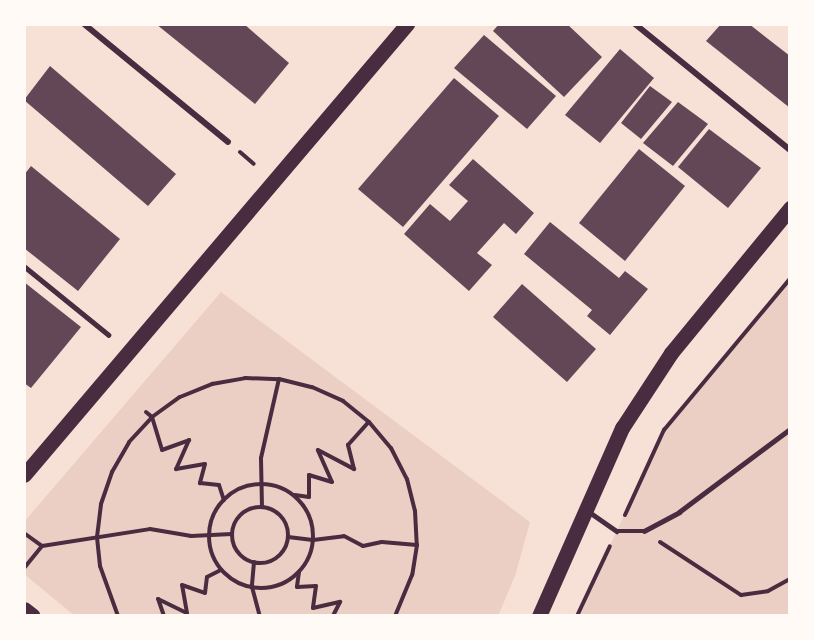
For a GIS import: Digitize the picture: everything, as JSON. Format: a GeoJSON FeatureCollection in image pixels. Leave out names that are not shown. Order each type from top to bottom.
{"type":"FeatureCollection","features":[{"type":"Feature","properties":{"kind":"main road"},"geometry":{"type":"LineString","coordinates":[[24,475],[407,24]]}},
{"type":"Feature","properties":{"kind":"main road"},"geometry":{"type":"LineString","coordinates":[[539,616],[622,428],[671,354],[790,208]]}},
{"type":"Feature","properties":{"kind":"main road"},"geometry":{"type":"LineString","coordinates":[[24,609],[33,616]]}},
{"type":"Feature","properties":{"kind":"street"},"geometry":{"type":"LineString","coordinates":[[84,24],[228,142]]}},
{"type":"Feature","properties":{"kind":"street"},"geometry":{"type":"LineString","coordinates":[[634,24],[790,150]]}},
{"type":"Feature","properties":{"kind":"lane"},"geometry":{"type":"LineString","coordinates":[[24,266],[109,335]]}},
{"type":"Feature","properties":{"kind":"lane"},"geometry":{"type":"LineString","coordinates":[[585,509],[617,531],[644,531],[679,512],[790,429]]}},
{"type":"Feature","properties":{"kind":"path"},"geometry":{"type":"LineString","coordinates":[[577,616],[664,430],[790,279]]}},
{"type":"Feature","properties":{"kind":"path"},"geometry":{"type":"LineString","coordinates":[[118,616],[100,566],[97,537],[101,504],[112,471],[129,442],[152,417],[180,397],[212,384],[245,378],[279,378],[312,387],[342,401],[369,422],[391,448],[407,479],[415,511],[417,545],[412,575],[395,616]]}},
{"type":"Feature","properties":{"kind":"path"},"geometry":{"type":"LineString","coordinates":[[262,507],[261,458],[279,378]]}},
{"type":"Feature","properties":{"kind":"path"},"geometry":{"type":"LineString","coordinates":[[146,412],[152,417],[162,450],[189,440],[176,469],[205,464],[200,483],[219,485],[224,500]]}},
{"type":"Feature","properties":{"kind":"path"},"geometry":{"type":"LineString","coordinates":[[299,571],[285,582],[252,587],[238,583],[222,570],[210,550],[208,536],[211,519],[224,500],[246,486],[262,484],[294,495],[309,497],[309,475],[332,482],[318,450],[354,469],[348,445],[369,422]]}},
{"type":"Feature","properties":{"kind":"path"},"geometry":{"type":"LineString","coordinates":[[294,495],[305,508],[313,540],[299,571],[297,587],[316,586],[313,608],[340,602],[333,616]]}},
{"type":"Feature","properties":{"kind":"path"},"geometry":{"type":"LineString","coordinates":[[262,507],[284,520],[288,537],[280,554],[263,563],[254,562],[238,552],[232,534],[245,512],[262,507]]}},
{"type":"Feature","properties":{"kind":"path"},"geometry":{"type":"LineString","coordinates":[[24,568],[42,546],[97,537],[150,529],[208,536],[232,534]]}},
{"type":"Feature","properties":{"kind":"path"},"geometry":{"type":"LineString","coordinates":[[644,531],[741,595],[768,591],[790,579]]}},
{"type":"Feature","properties":{"kind":"path"},"geometry":{"type":"LineString","coordinates":[[24,533],[42,546]]}},
{"type":"Feature","properties":{"kind":"path"},"geometry":{"type":"LineString","coordinates":[[288,537],[313,540],[344,536],[363,546],[382,542],[417,545]]}},
{"type":"Feature","properties":{"kind":"path"},"geometry":{"type":"LineString","coordinates":[[254,562],[252,587],[260,616]]}},
{"type":"Feature","properties":{"kind":"path"},"geometry":{"type":"LineString","coordinates":[[164,616],[158,599],[187,613],[182,585],[205,593],[207,577],[222,570]]}},
{"type":"Feature","properties":{"kind":"shaded area"},"geometry":{"type":"Polygon","coordinates":[[[790,279],[790,616],[577,616],[664,430],[790,279]]]}},
{"type":"Feature","properties":{"kind":"shaded area"},"geometry":{"type":"Polygon","coordinates":[[[221,292],[530,522],[515,576],[498,616],[75,616],[24,574],[24,522],[221,292]]]}},
{"type":"Feature","properties":{"kind":"building"},"geometry":{"type":"Polygon","coordinates":[[[156,24],[244,24],[289,63],[255,104],[156,24]]]}},
{"type":"Feature","properties":{"kind":"building"},"geometry":{"type":"Polygon","coordinates":[[[499,24],[567,24],[602,57],[564,97],[493,31],[499,24]]]}},
{"type":"Feature","properties":{"kind":"building"},"geometry":{"type":"Polygon","coordinates":[[[721,24],[749,24],[790,56],[790,108],[706,41],[721,24]]]}},
{"type":"Feature","properties":{"kind":"building"},"geometry":{"type":"Polygon","coordinates":[[[484,35],[556,96],[527,129],[454,68],[484,35]]]}},
{"type":"Feature","properties":{"kind":"building"},"geometry":{"type":"Polygon","coordinates":[[[620,49],[654,78],[600,143],[565,115],[620,49]]]}},
{"type":"Feature","properties":{"kind":"building"},"geometry":{"type":"Polygon","coordinates":[[[50,66],[176,174],[148,206],[24,100],[50,66]]]}},
{"type":"Feature","properties":{"kind":"building"},"geometry":{"type":"Polygon","coordinates":[[[454,78],[499,116],[403,227],[358,189],[454,78]]]}},
{"type":"Feature","properties":{"kind":"building"},"geometry":{"type":"Polygon","coordinates":[[[650,86],[672,102],[641,139],[621,123],[650,86]]]}},
{"type":"Feature","properties":{"kind":"building"},"geometry":{"type":"Polygon","coordinates":[[[678,102],[708,124],[673,166],[643,143],[678,102]]]}},
{"type":"Feature","properties":{"kind":"building"},"geometry":{"type":"Polygon","coordinates":[[[709,129],[761,168],[728,208],[678,167],[709,129]]]}},
{"type":"Feature","properties":{"kind":"building"},"geometry":{"type":"Polygon","coordinates":[[[639,149],[685,186],[625,261],[579,223],[639,149]]]}},
{"type":"Feature","properties":{"kind":"building"},"geometry":{"type":"Polygon","coordinates":[[[473,159],[534,213],[516,234],[504,223],[477,253],[492,265],[469,291],[404,234],[430,204],[450,221],[468,201],[449,185],[473,159]]]}},
{"type":"Feature","properties":{"kind":"building"},"geometry":{"type":"Polygon","coordinates":[[[31,166],[120,239],[78,291],[24,248],[24,175],[31,166]]]}},
{"type":"Feature","properties":{"kind":"building"},"geometry":{"type":"Polygon","coordinates":[[[550,222],[619,278],[625,271],[648,289],[610,335],[587,316],[592,310],[524,254],[550,222]]]}},
{"type":"Feature","properties":{"kind":"building"},"geometry":{"type":"Polygon","coordinates":[[[24,282],[81,327],[31,388],[24,383],[24,282]]]}},
{"type":"Feature","properties":{"kind":"building"},"geometry":{"type":"Polygon","coordinates":[[[522,284],[596,349],[567,382],[493,317],[522,284]]]}}]}
